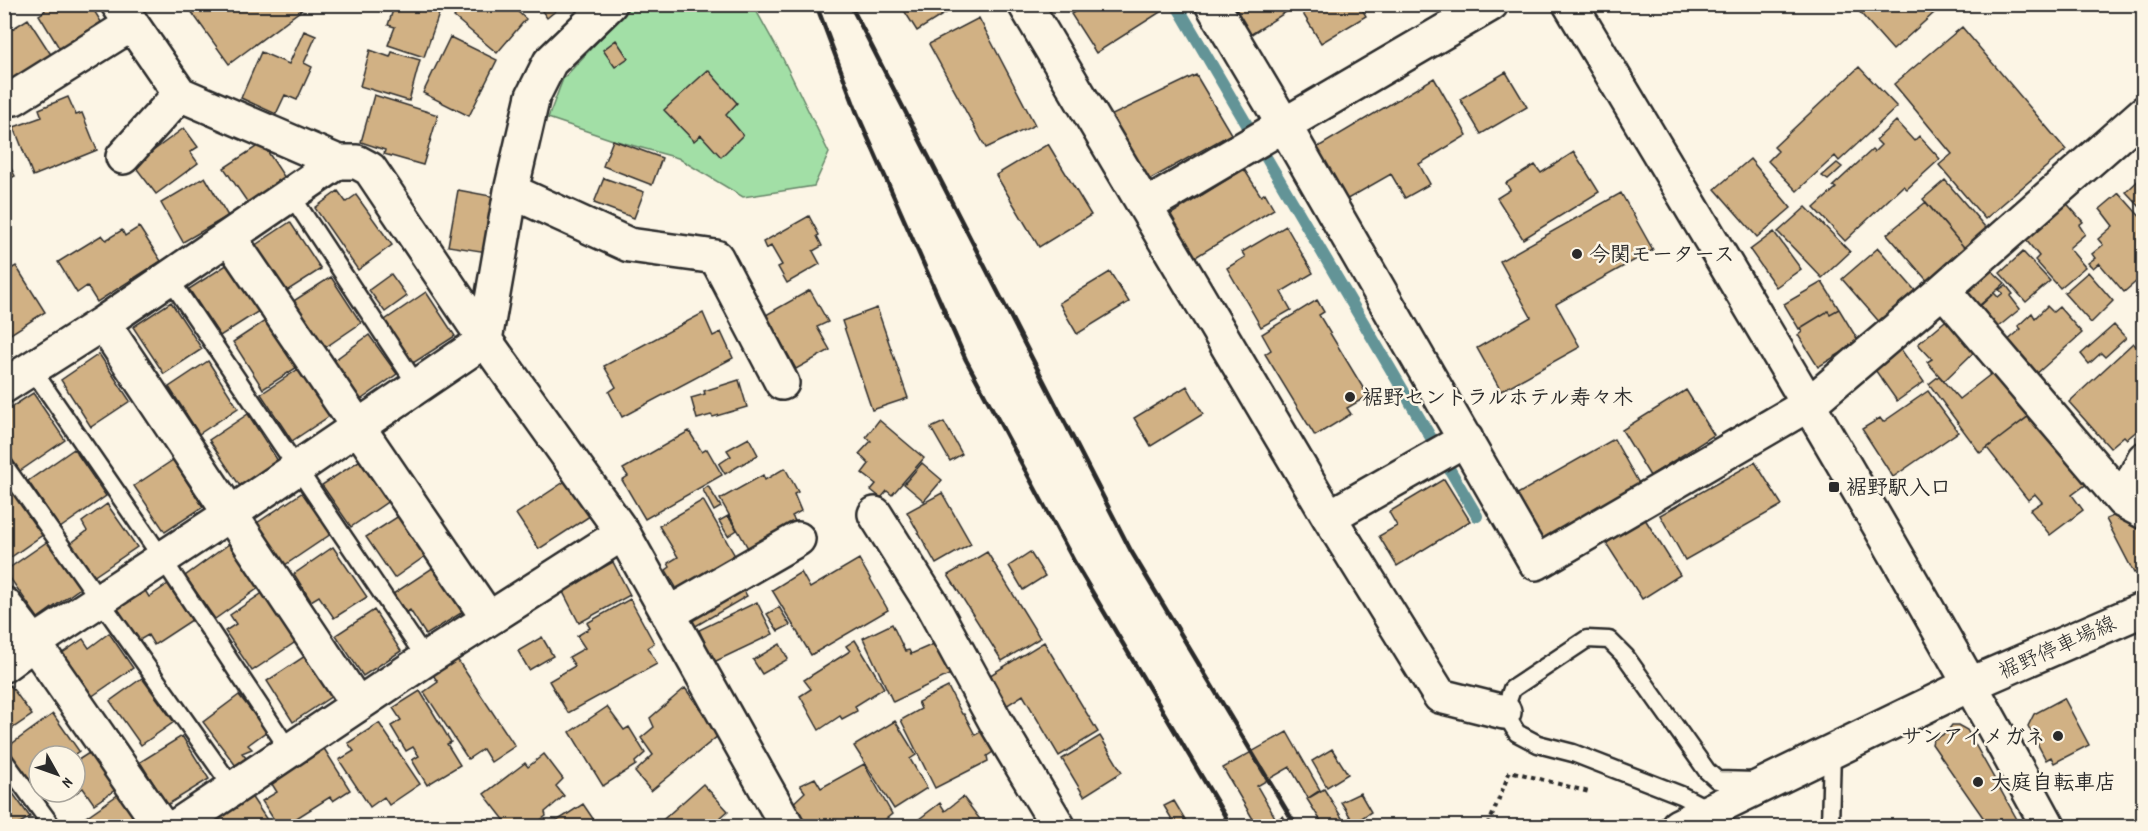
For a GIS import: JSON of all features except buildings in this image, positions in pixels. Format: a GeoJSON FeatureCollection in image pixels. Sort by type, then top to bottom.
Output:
{"type":"FeatureCollection","features":[{"type":"Feature","properties":{"kind":"street"},"geometry":{"type":"LineString","coordinates":[[4,664],[230,514],[485,340],[511,191],[534,96],[550,62],[610,4]]}},
{"type":"Feature","properties":{"kind":"street"},"geometry":{"type":"LineString","coordinates":[[1025,4],[1329,517],[1440,696],[1504,712]]}},
{"type":"Feature","properties":{"kind":"street"},"geometry":{"type":"LineString","coordinates":[[1212,4],[1267,135],[1449,449],[1536,563],[1652,498],[1809,404],[2144,114]]}},
{"type":"Feature","properties":{"kind":"street"},"geometry":{"type":"LineString","coordinates":[[1146,206],[1491,4]]}},
{"type":"Feature","properties":{"kind":"street"},"geometry":{"type":"LineString","coordinates":[[1570,4],[1809,404],[1971,684],[2048,826]]}},
{"type":"Feature","properties":{"kind":"street"},"geometry":{"type":"LineString","coordinates":[[14,98],[125,14],[180,94],[338,162],[357,162],[370,169],[485,340],[623,533],[787,826]]}},
{"type":"Feature","properties":{"kind":"street"},"geometry":{"type":"LineString","coordinates":[[123,157],[180,94]]}},
{"type":"Feature","properties":{"kind":"street"},"geometry":{"type":"LineString","coordinates":[[4,386],[103,323],[338,162]]}},
{"type":"Feature","properties":{"kind":"street"},"geometry":{"type":"LineString","coordinates":[[511,191],[629,245],[716,256],[782,383]]}},
{"type":"Feature","properties":{"kind":"street"},"geometry":{"type":"LineString","coordinates":[[229,237],[488,618]]}},
{"type":"Feature","properties":{"kind":"street"},"geometry":{"type":"LineString","coordinates":[[1943,290],[2133,506]]}},
{"type":"Feature","properties":{"kind":"street"},"geometry":{"type":"LineString","coordinates":[[103,323],[357,704]]}},
{"type":"Feature","properties":{"kind":"street"},"geometry":{"type":"LineString","coordinates":[[1329,517],[1449,449]]}},
{"type":"Feature","properties":{"kind":"street"},"geometry":{"type":"LineString","coordinates":[[2133,506],[2144,459]]}},
{"type":"Feature","properties":{"kind":"street"},"geometry":{"type":"LineString","coordinates":[[875,514],[931,603],[997,724],[1058,826]]}},
{"type":"Feature","properties":{"kind":"street"},"geometry":{"type":"LineString","coordinates":[[177,826],[357,704],[623,533]]}},
{"type":"Feature","properties":{"kind":"street"},"geometry":{"type":"LineString","coordinates":[[668,614],[798,539]]}},
{"type":"Feature","properties":{"kind":"street"},"geometry":{"type":"LineString","coordinates":[[4,604],[34,643],[161,826]]}},
{"type":"Feature","properties":{"kind":"street","name":"裾野停車場線"},"geometry":{"type":"LineString","coordinates":[[1678,826],[1971,684],[2144,609]]}},
{"type":"Feature","properties":{"kind":"lane"},"geometry":{"type":"LineString","coordinates":[[291,195],[417,387]]}},
{"type":"Feature","properties":{"kind":"lane"},"geometry":{"type":"LineString","coordinates":[[169,278],[426,659]]}},
{"type":"Feature","properties":{"kind":"lane"},"geometry":{"type":"LineString","coordinates":[[32,369],[162,558],[289,750]]}},
{"type":"Feature","properties":{"kind":"lane"},"geometry":{"type":"LineString","coordinates":[[4,465],[233,788]]}},
{"type":"Feature","properties":{"kind":"lane"},"geometry":{"type":"LineString","coordinates":[[1710,810],[1681,795],[1573,753],[1538,744],[1516,733],[1504,712],[1512,688],[1587,639],[1609,640],[1626,657],[1707,771],[1717,780],[1768,781]]}},
{"type":"Feature","properties":{"kind":"lane"},"geometry":{"type":"LineString","coordinates":[[1830,826],[1832,751]]}},
{"type":"Feature","properties":{"kind":"lane"},"geometry":{"type":"LineString","coordinates":[[4,760],[52,826]]}},
{"type":"Feature","properties":{"kind":"path"},"geometry":{"type":"LineString","coordinates":[[1488,826],[1510,771],[1598,795]]}},
{"type":"Feature","properties":{"kind":"green space"},"geometry":{"type":"Polygon","coordinates":[[[631,5],[753,5],[783,59],[829,153],[814,186],[743,197],[678,158],[613,140],[548,118],[563,79],[631,5]]]}},
{"type":"Feature","properties":{"kind":"waterway"},"geometry":{"type":"LineString","coordinates":[[1176,4],[1477,516]]}},
{"type":"Feature","properties":{"kind":"railway"},"geometry":{"type":"LineString","coordinates":[[816,4],[857,113],[966,360],[1075,563],[1231,826]]}},
{"type":"Feature","properties":{"kind":"railway"},"geometry":{"type":"LineString","coordinates":[[850,4],[1131,551],[1296,826]]}},
{"type":"Feature","properties":{"kind":"place","name":"今関モータース"},"geometry":{"type":"Point","coordinates":[1577,254]}},
{"type":"Feature","properties":{"kind":"place","name":"裾野セントラルホテル寿々木"},"geometry":{"type":"Point","coordinates":[1350,397]}},
{"type":"Feature","properties":{"kind":"place","name":"裾野駅入口"},"geometry":{"type":"Point","coordinates":[1834,487]}},
{"type":"Feature","properties":{"kind":"place","name":"サンアイメガネ"},"geometry":{"type":"Point","coordinates":[2058,736]}},
{"type":"Feature","properties":{"kind":"place","name":"大庭自転車店"},"geometry":{"type":"Point","coordinates":[1978,782]}}]}
